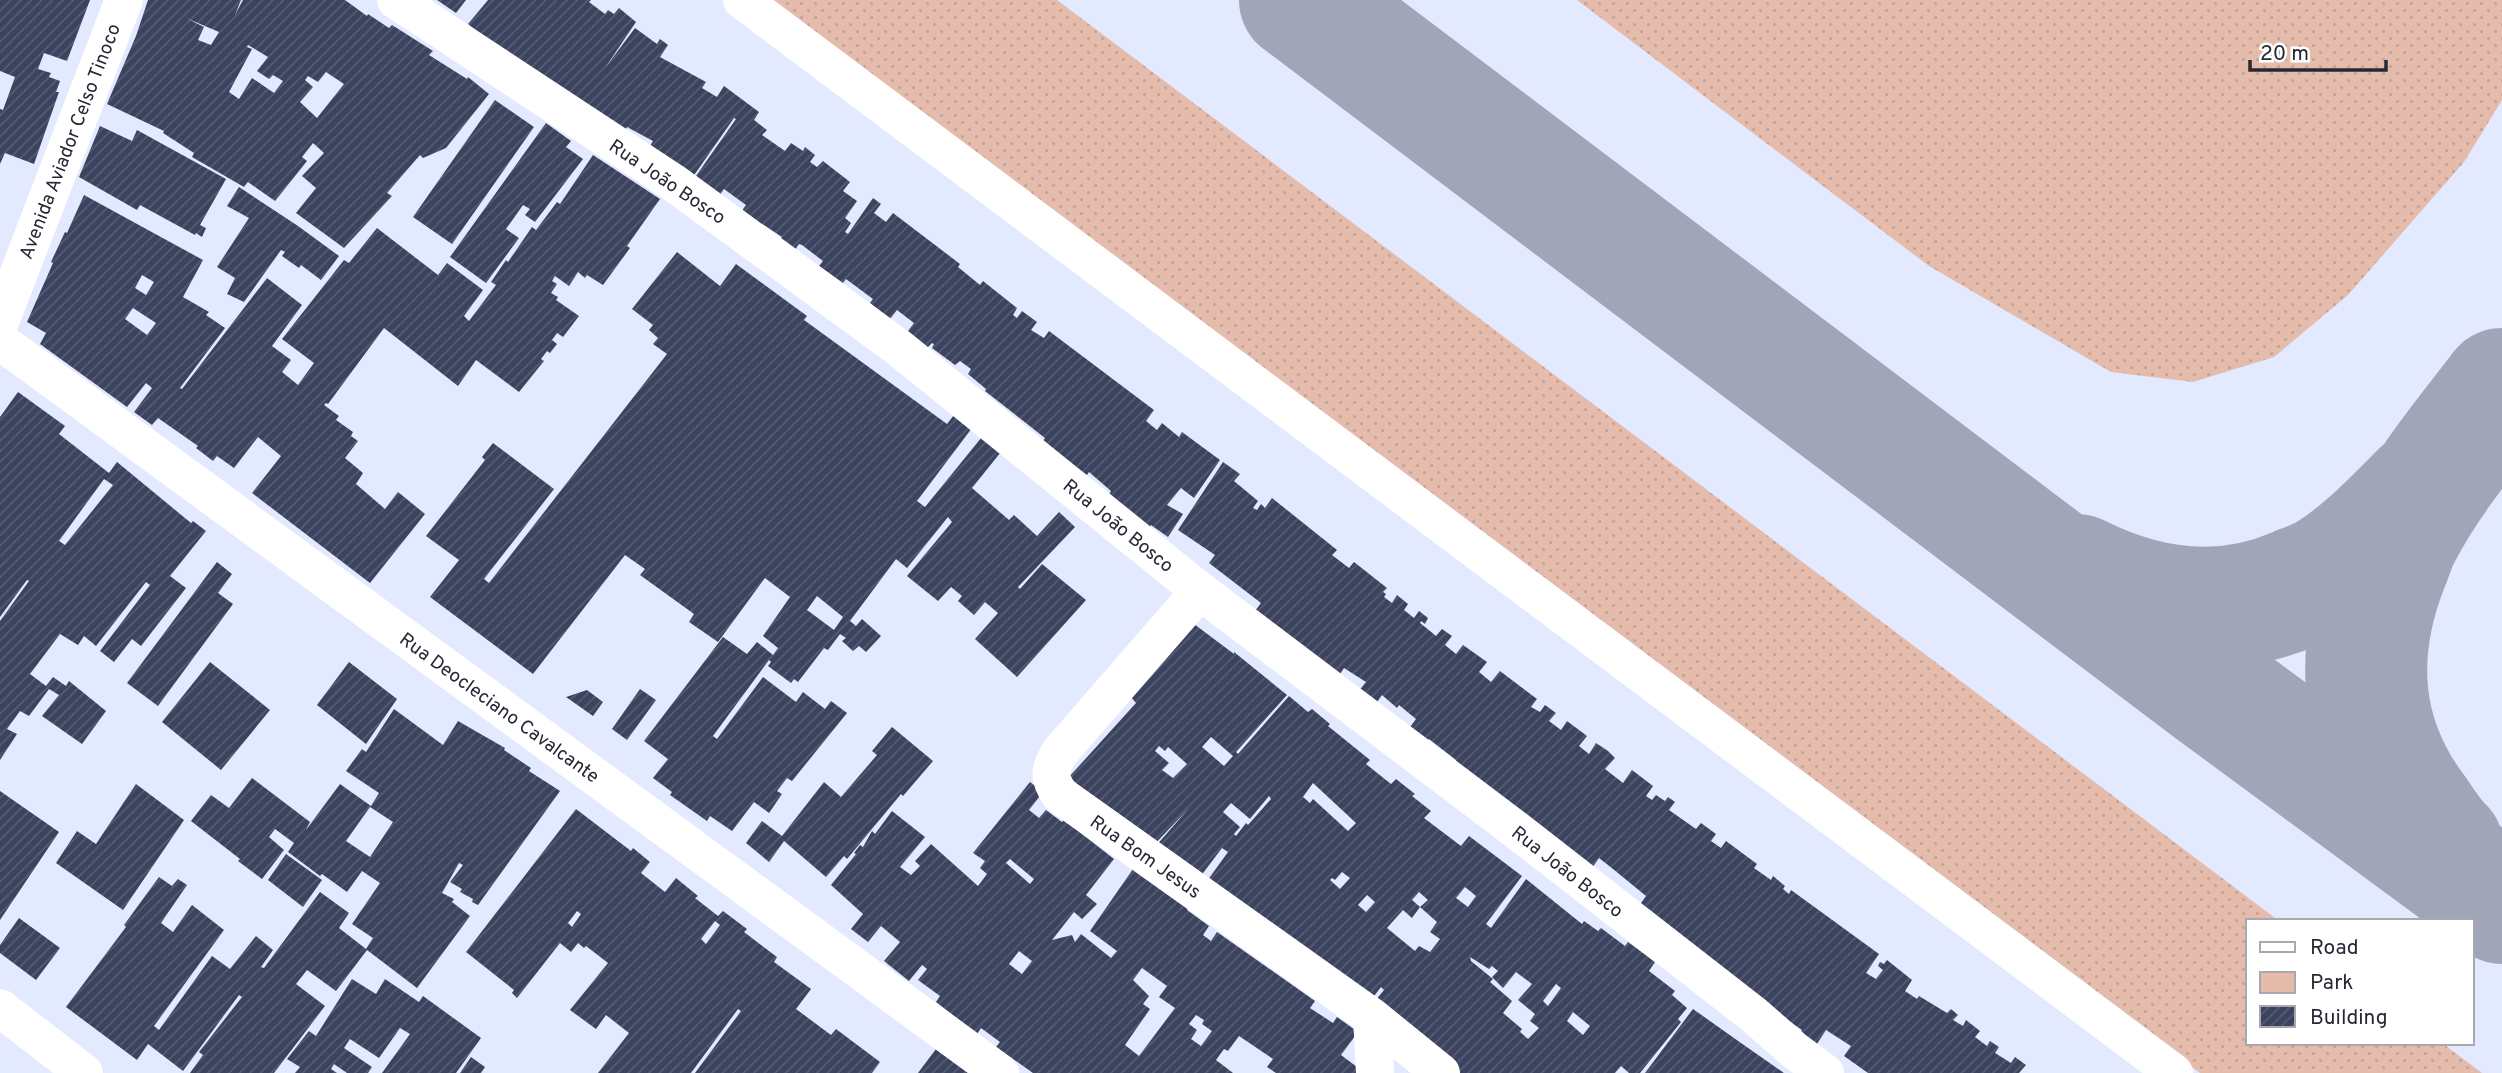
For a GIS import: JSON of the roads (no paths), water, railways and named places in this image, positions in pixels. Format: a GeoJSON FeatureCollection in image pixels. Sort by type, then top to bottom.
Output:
{"type":"FeatureCollection","features":[{"type":"Feature","properties":{"kind":"street","name":"Avenida Aviador Celso Tinoco"},"geometry":{"type":"LineString","coordinates":[[0,322],[124,0]]}},
{"type":"Feature","properties":{"kind":"street","name":"Rua João Bosco"},"geometry":{"type":"LineString","coordinates":[[396,0],[674,183],[899,348],[1200,591],[1516,829],[1825,1073]]}},
{"type":"Feature","properties":{"kind":"street"},"geometry":{"type":"LineString","coordinates":[[742,0],[2174,1073]]}},
{"type":"Feature","properties":{"kind":"street","name":"Rua Deocleciano Cavalcante"},"geometry":{"type":"LineString","coordinates":[[0,341],[1000,1073]]}},
{"type":"Feature","properties":{"kind":"street","name":"Rua Bom Jesus"},"geometry":{"type":"LineString","coordinates":[[1200,591],[1060,752],[1052,765],[1051,781],[1060,795],[1371,1017],[1441,1073]]}},
{"type":"Feature","properties":{"kind":"street"},"geometry":{"type":"LineString","coordinates":[[0,1008],[84,1073]]}},
{"type":"Feature","properties":{"kind":"street"},"geometry":{"type":"LineString","coordinates":[[1371,1017],[1374,1073]]}}]}
